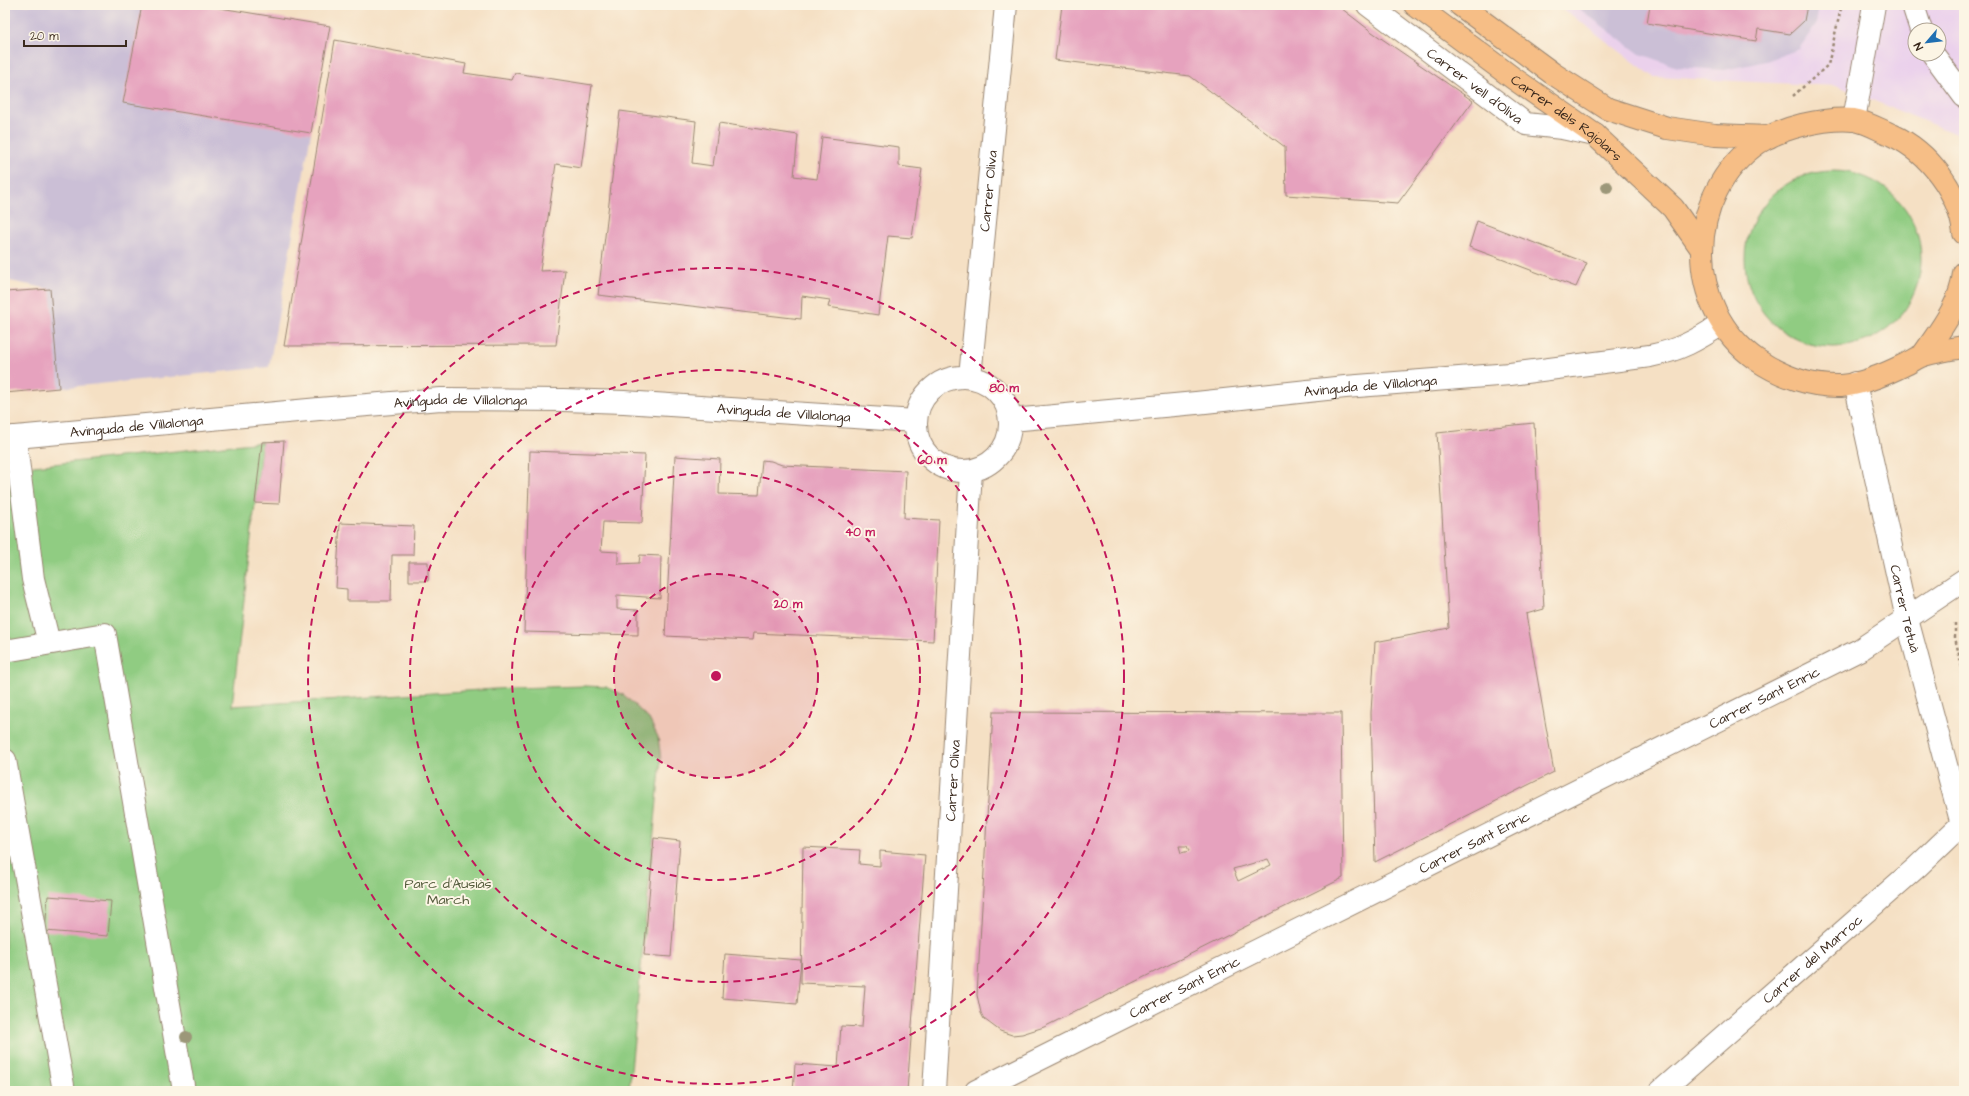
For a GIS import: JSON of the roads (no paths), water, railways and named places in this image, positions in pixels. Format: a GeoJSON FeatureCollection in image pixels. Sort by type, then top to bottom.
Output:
{"type":"FeatureCollection","features":[{"type":"Feature","properties":{"kind":"main road","name":"Carrer dels Rajolars"},"geometry":{"type":"LineString","coordinates":[[1416,5],[1513,78],[1595,134],[1673,208],[1701,248]]}},
{"type":"Feature","properties":{"kind":"main road","name":"Carrer dels Rajolars"},"geometry":{"type":"LineString","coordinates":[[1460,5],[1552,73],[1608,109],[1667,128],[1714,135],[1769,137]]}},
{"type":"Feature","properties":{"kind":"main road"},"geometry":{"type":"LineString","coordinates":[[1964,229],[1956,203],[1936,169],[1906,142],[1870,125],[1854,120],[1822,120],[1779,131],[1758,143],[1741,158],[1720,184],[1706,217],[1701,248],[1705,285],[1722,324],[1744,350],[1774,372],[1811,383],[1841,386],[1877,378],[1923,355],[1964,347]]}},
{"type":"Feature","properties":{"kind":"main road"},"geometry":{"type":"LineString","coordinates":[[1923,355],[1950,317],[1963,281],[1964,273]]}},
{"type":"Feature","properties":{"kind":"street","name":"Carrer Oliva"},"geometry":{"type":"LineString","coordinates":[[970,377],[1006,5]]}},
{"type":"Feature","properties":{"kind":"street","name":"Carrer vell d'Oliva"},"geometry":{"type":"LineString","coordinates":[[1368,5],[1526,124],[1562,128],[1595,134]]}},
{"type":"Feature","properties":{"kind":"street"},"geometry":{"type":"LineString","coordinates":[[1854,120],[1874,5]]}},
{"type":"Feature","properties":{"kind":"street"},"geometry":{"type":"LineString","coordinates":[[1913,5],[1918,22]]}},
{"type":"Feature","properties":{"kind":"street"},"geometry":{"type":"LineString","coordinates":[[1939,62],[1964,96]]}},
{"type":"Feature","properties":{"kind":"street","name":"Avinguda de Villalonga"},"geometry":{"type":"LineString","coordinates":[[1011,420],[1196,403],[1345,387],[1510,374],[1650,356],[1673,351],[1693,342],[1722,324]]}},
{"type":"Feature","properties":{"kind":"street"},"geometry":{"type":"LineString","coordinates":[[970,377],[989,384],[1000,394],[1007,406],[1011,420],[1010,435],[1004,449],[995,460],[982,468],[971,471],[951,471],[936,464],[924,452],[917,437],[916,421],[919,407],[926,395],[936,385],[948,379],[970,377]]}},
{"type":"Feature","properties":{"kind":"street","name":"Carrer Tetuà"},"geometry":{"type":"LineString","coordinates":[[1855,383],[1907,619],[1963,828]]}},
{"type":"Feature","properties":{"kind":"street","name":"Avinguda de Villalonga"},"geometry":{"type":"LineString","coordinates":[[10,438],[440,399],[624,402],[916,421]]}},
{"type":"Feature","properties":{"kind":"street"},"geometry":{"type":"LineString","coordinates":[[10,438],[33,579],[49,643]]}},
{"type":"Feature","properties":{"kind":"street","name":"Carrer Oliva"},"geometry":{"type":"LineString","coordinates":[[934,1091],[971,471]]}},
{"type":"Feature","properties":{"kind":"street","name":"Carrer Sant Enric"},"geometry":{"type":"LineString","coordinates":[[976,1091],[1861,648],[1964,580]]}},
{"type":"Feature","properties":{"kind":"street"},"geometry":{"type":"LineString","coordinates":[[5,651],[105,634],[184,1091]]}},
{"type":"Feature","properties":{"kind":"street"},"geometry":{"type":"LineString","coordinates":[[5,760],[64,1091]]}},
{"type":"Feature","properties":{"kind":"street","name":"Carrer del Marroc"},"geometry":{"type":"LineString","coordinates":[[1661,1091],[1963,828]]}},
{"type":"Feature","properties":{"kind":"park label","name":"Parc d'Ausiàs March"},"geometry":{"type":"Point","coordinates":[448,892]}}]}
